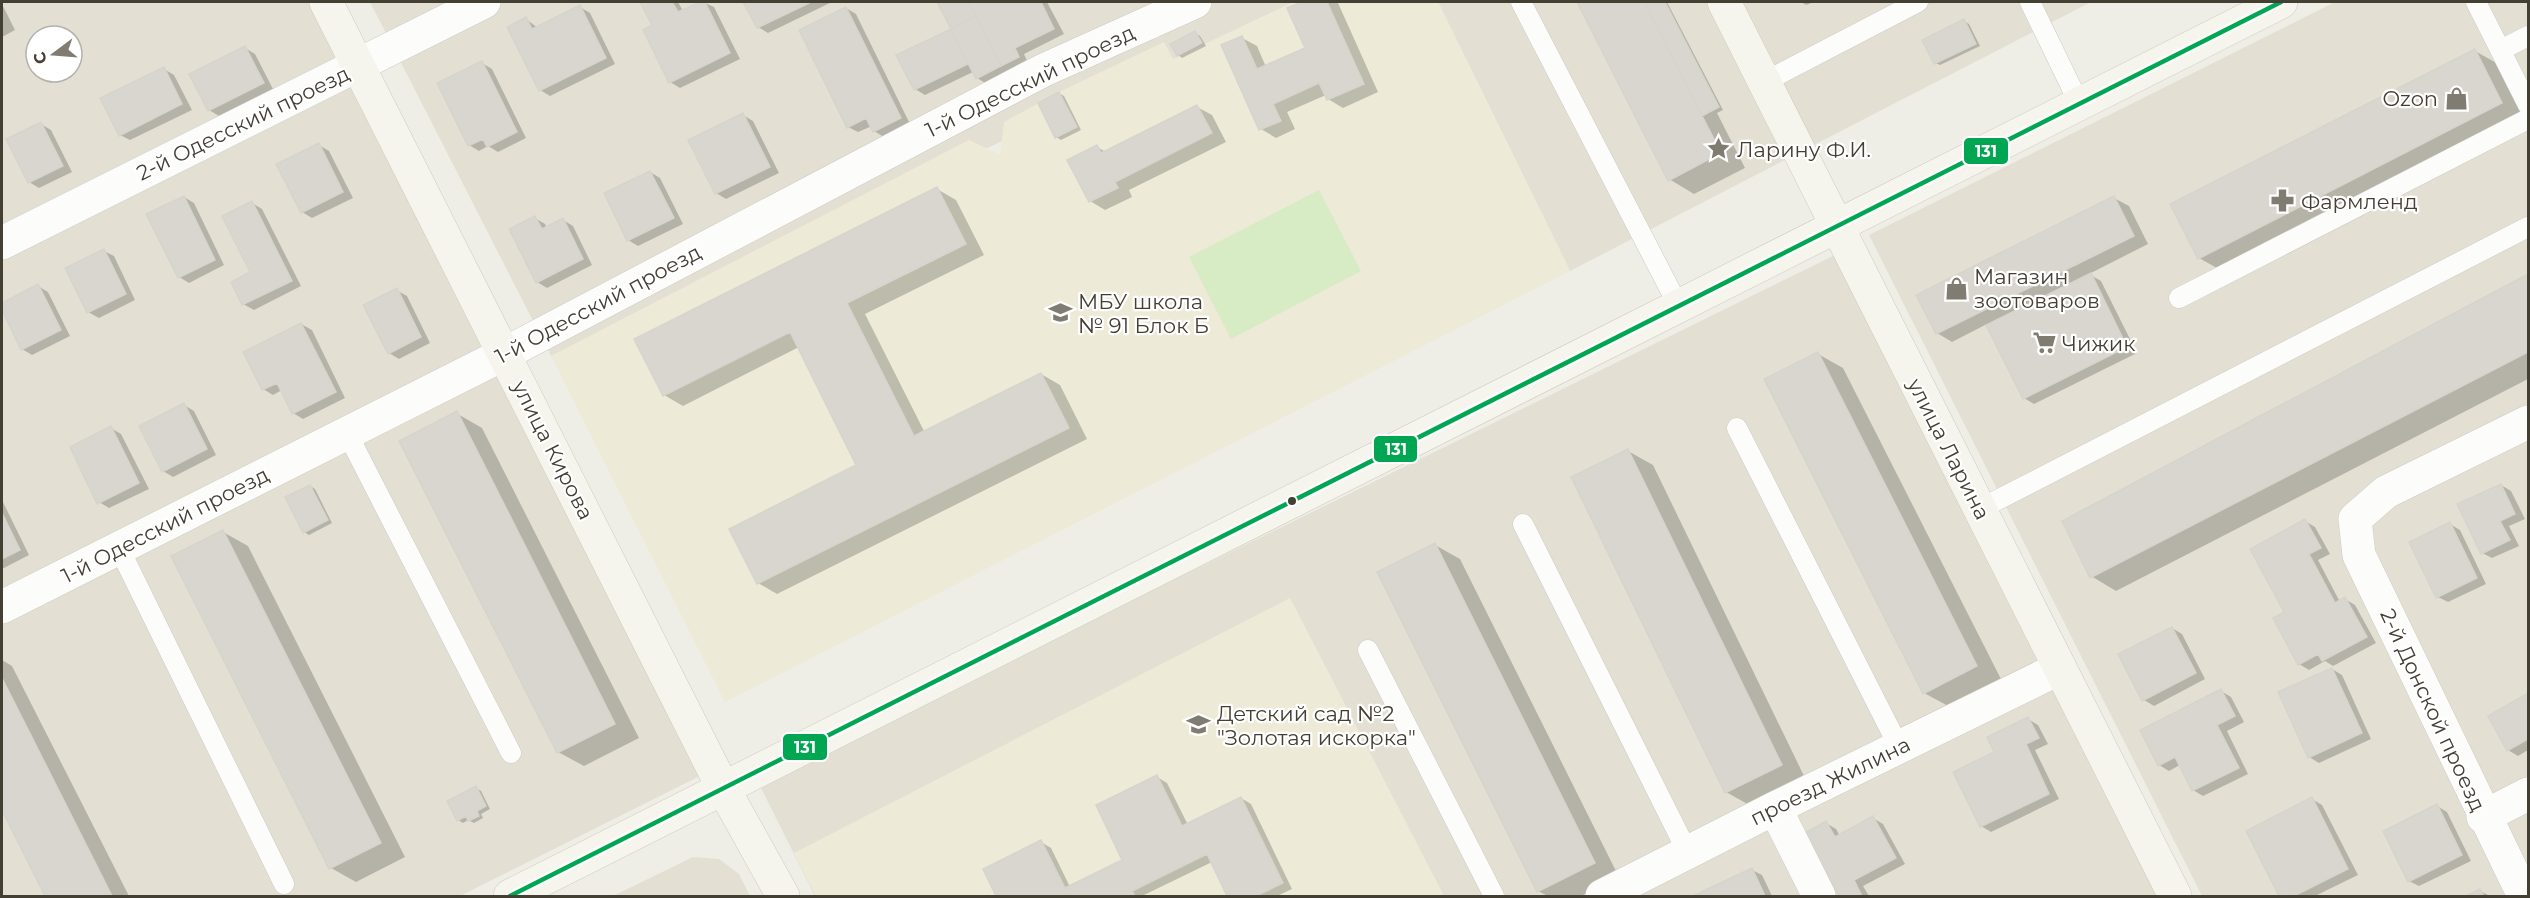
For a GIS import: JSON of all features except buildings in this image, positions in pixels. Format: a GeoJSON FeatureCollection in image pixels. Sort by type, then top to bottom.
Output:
{"type":"FeatureCollection","features":[{"type":"Feature","properties":{"kind":"street","name":"улица Кирова"},"geometry":{"type":"LineString","coordinates":[[326,2],[723,788],[783,897]]}},
{"type":"Feature","properties":{"kind":"street","name":"2-й Одесский проезд"},"geometry":{"type":"LineString","coordinates":[[2,243],[484,2]]}},
{"type":"Feature","properties":{"kind":"street","name":"1-й Одесский проезд"},"geometry":{"type":"LineString","coordinates":[[2,608],[504,354],[1044,70],[1195,2]]}},
{"type":"Feature","properties":{"kind":"street","name":"улица Ларина"},"geometry":{"type":"LineString","coordinates":[[1724,2],[2175,897]]}},
{"type":"Feature","properties":{"kind":"street"},"geometry":{"type":"LineString","coordinates":[[510,897],[1678,304],[2281,2]]}},
{"type":"Feature","properties":{"kind":"street","name":"2-й Донской проезд"},"geometry":{"type":"LineString","coordinates":[[2524,897],[2359,555],[2355,519],[2386,492],[2529,422]]}},
{"type":"Feature","properties":{"kind":"street","name":"проезд Жилина"},"geometry":{"type":"LineString","coordinates":[[1602,897],[1775,808],[2060,668]]}},
{"type":"Feature","properties":{"kind":"street"},"geometry":{"type":"LineString","coordinates":[[2484,817],[2529,794]]}},
{"type":"Feature","properties":{"kind":"street"},"geometry":{"type":"LineString","coordinates":[[1775,808],[1820,897]]}},
{"type":"Feature","properties":{"kind":"lane"},"geometry":{"type":"LineString","coordinates":[[1521,2],[1678,304]]}},
{"type":"Feature","properties":{"kind":"lane"},"geometry":{"type":"LineString","coordinates":[[1764,82],[1918,2]]}},
{"type":"Feature","properties":{"kind":"lane"},"geometry":{"type":"LineString","coordinates":[[2030,2],[2079,103]]}},
{"type":"Feature","properties":{"kind":"lane"},"geometry":{"type":"LineString","coordinates":[[2476,2],[2529,105]]}},
{"type":"Feature","properties":{"kind":"lane"},"geometry":{"type":"LineString","coordinates":[[2501,50],[2529,36]]}},
{"type":"Feature","properties":{"kind":"lane"},"geometry":{"type":"LineString","coordinates":[[2179,298],[2529,119]]}},
{"type":"Feature","properties":{"kind":"lane"},"geometry":{"type":"LineString","coordinates":[[1980,509],[2529,227]]}},
{"type":"Feature","properties":{"kind":"lane"},"geometry":{"type":"LineString","coordinates":[[1737,428],[1899,747]]}},
{"type":"Feature","properties":{"kind":"lane"},"geometry":{"type":"LineString","coordinates":[[347,433],[510,753]]}},
{"type":"Feature","properties":{"kind":"lane"},"geometry":{"type":"LineString","coordinates":[[1523,524],[1688,853]]}},
{"type":"Feature","properties":{"kind":"lane"},"geometry":{"type":"LineString","coordinates":[[119,548],[284,884]]}},
{"type":"Feature","properties":{"kind":"lane"},"geometry":{"type":"LineString","coordinates":[[1368,650],[1494,897]]}},
{"type":"Feature","properties":{"kind":"shaded area"},"geometry":{"type":"Polygon","coordinates":[[[2,2],[327,2],[716,768],[460,896],[2,896],[2,2]]]}},
{"type":"Feature","properties":{"kind":"shaded area"},"geometry":{"type":"Polygon","coordinates":[[[370,2],[1294,2],[551,356],[370,2]]]}},
{"type":"Feature","properties":{"kind":"shaded area","name":"МБУ школа № 91 Блок Б"},"geometry":{"type":"Polygon","coordinates":[[[1294,2],[1438,2],[1570,271],[725,702],[551,356],[969,140],[1000,155],[1004,122],[1059,92],[1164,42],[1173,59],[1294,2]]]}},
{"type":"Feature","properties":{"kind":"shaded area"},"geometry":{"type":"Polygon","coordinates":[[[1438,2],[2091,2],[1570,271],[1438,2]]]}},
{"type":"Feature","properties":{"kind":"shaded area"},"geometry":{"type":"Polygon","coordinates":[[[2335,2],[2528,2],[2528,896],[2202,896],[1869,235],[2335,2]]]}},
{"type":"Feature","properties":{"kind":"shaded area"},"geometry":{"type":"Polygon","coordinates":[[[1835,255],[2161,896],[815,896],[759,784],[1835,255]]]}},
{"type":"Feature","properties":{"kind":"shaded area","name":"Детский сад №2 \"Золотая искорка\""},"geometry":{"type":"Polygon","coordinates":[[[1290,598],[1444,896],[816,896],[794,853],[1290,598]]]}},
{"type":"Feature","properties":{"kind":"shaded area"},"geometry":{"type":"Polygon","coordinates":[[[693,857],[719,859],[739,874],[750,896],[613,896],[693,857]]]}},
{"type":"Feature","properties":{"kind":"green space"},"geometry":{"type":"Polygon","coordinates":[[[1319,190],[1361,271],[1231,339],[1189,257],[1319,190]]]}},
{"type":"Feature","properties":{"kind":"transit line","name":"131"},"geometry":{"type":"LineString","coordinates":[[510,896],[2281,2]]}},
{"type":"Feature","properties":{"kind":"place","name":"Ozon"},"geometry":{"type":"Point","coordinates":[2456,98]}},
{"type":"Feature","properties":{"kind":"place","name":"Ларину Ф.И."},"geometry":{"type":"Point","coordinates":[1719,149]}},
{"type":"Feature","properties":{"kind":"place","name":"Фармленд"},"geometry":{"type":"Point","coordinates":[2283,201]}},
{"type":"Feature","properties":{"kind":"place","name":"Магазин зоотоваров"},"geometry":{"type":"Point","coordinates":[1956,288]}},
{"type":"Feature","properties":{"kind":"place","name":"МБУ школа № 91 Блок Б"},"geometry":{"type":"Point","coordinates":[1060,313]}},
{"type":"Feature","properties":{"kind":"place","name":"Чижик"},"geometry":{"type":"Point","coordinates":[2044,343]}},
{"type":"Feature","properties":{"kind":"place","name":"Детский сад №2 \"Золотая искорка\""},"geometry":{"type":"Point","coordinates":[1199,725]}}]}
